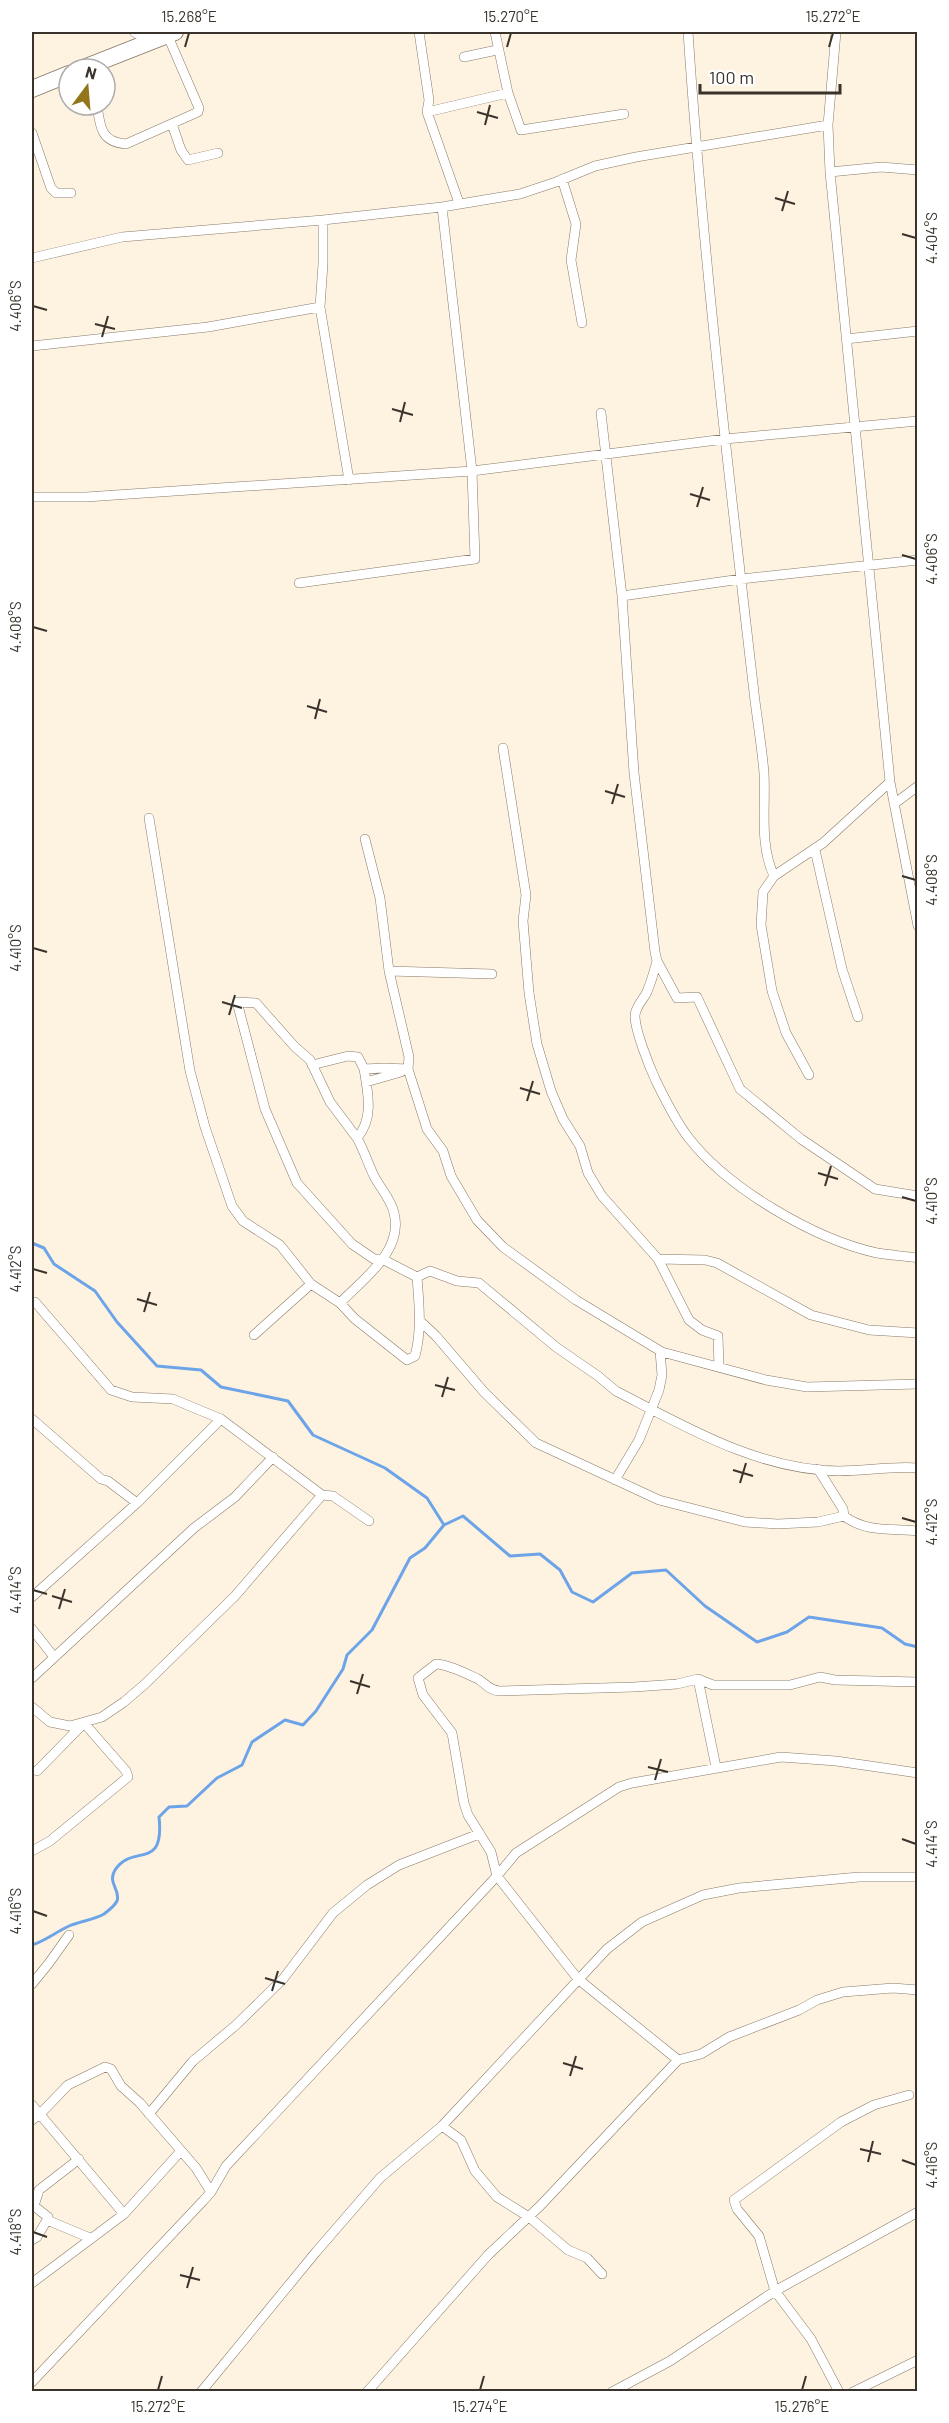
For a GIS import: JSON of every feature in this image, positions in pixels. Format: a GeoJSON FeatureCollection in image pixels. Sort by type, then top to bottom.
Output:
{"type":"FeatureCollection","features":[{"type":"Feature","properties":{"kind":"highway"},"geometry":{"type":"LineString","coordinates":[[115,57],[171,33]]}},
{"type":"Feature","properties":{"kind":"highway"},"geometry":{"type":"LineString","coordinates":[[32,89],[57,79]]}},
{"type":"Feature","properties":{"kind":"street"},"geometry":{"type":"LineString","coordinates":[[134,32],[150,41]]}},
{"type":"Feature","properties":{"kind":"street"},"geometry":{"type":"LineString","coordinates":[[419,32],[429,100],[427,112],[459,203]]}},
{"type":"Feature","properties":{"kind":"street"},"geometry":{"type":"LineString","coordinates":[[495,32],[508,93],[521,130],[624,114]]}},
{"type":"Feature","properties":{"kind":"street"},"geometry":{"type":"LineString","coordinates":[[688,32],[696,147],[725,439],[764,772],[765,838],[767,856],[774,876]]}},
{"type":"Feature","properties":{"kind":"street"},"geometry":{"type":"LineString","coordinates":[[836,32],[828,125],[830,172],[891,782],[918,926]]}},
{"type":"Feature","properties":{"kind":"street"},"geometry":{"type":"LineString","coordinates":[[100,117],[103,133],[108,140],[126,144],[198,112],[171,33]]}},
{"type":"Feature","properties":{"kind":"street"},"geometry":{"type":"LineString","coordinates":[[464,57],[497,50]]}},
{"type":"Feature","properties":{"kind":"street"},"geometry":{"type":"LineString","coordinates":[[427,112],[508,93]]}},
{"type":"Feature","properties":{"kind":"street"},"geometry":{"type":"LineString","coordinates":[[172,124],[181,150],[188,160],[218,153]]}},
{"type":"Feature","properties":{"kind":"street"},"geometry":{"type":"LineString","coordinates":[[32,258],[122,237],[322,220],[442,207],[520,194],[595,166],[828,125]]}},
{"type":"Feature","properties":{"kind":"street"},"geometry":{"type":"LineString","coordinates":[[32,134],[51,188],[56,193],[71,193]]}},
{"type":"Feature","properties":{"kind":"street"},"geometry":{"type":"LineString","coordinates":[[830,172],[881,167],[918,170]]}},
{"type":"Feature","properties":{"kind":"street"},"geometry":{"type":"LineString","coordinates":[[562,179],[576,224],[571,260],[582,323]]}},
{"type":"Feature","properties":{"kind":"street"},"geometry":{"type":"LineString","coordinates":[[299,583],[475,559],[472,471],[442,207]]}},
{"type":"Feature","properties":{"kind":"street"},"geometry":{"type":"LineString","coordinates":[[322,220],[323,264],[320,308],[349,480]]}},
{"type":"Feature","properties":{"kind":"street"},"geometry":{"type":"LineString","coordinates":[[32,346],[208,327],[320,308]]}},
{"type":"Feature","properties":{"kind":"street"},"geometry":{"type":"LineString","coordinates":[[846,339],[918,331]]}},
{"type":"Feature","properties":{"kind":"street"},"geometry":{"type":"LineString","coordinates":[[601,413],[622,596],[634,773],[657,962],[677,998],[697,997],[740,1089],[801,1140],[875,1189],[918,1196]]}},
{"type":"Feature","properties":{"kind":"street"},"geometry":{"type":"LineString","coordinates":[[32,497],[86,497],[472,471],[725,439],[918,421]]}},
{"type":"Feature","properties":{"kind":"street"},"geometry":{"type":"LineString","coordinates":[[622,596],[741,579],[918,560]]}},
{"type":"Feature","properties":{"kind":"street"},"geometry":{"type":"LineString","coordinates":[[503,748],[526,894],[524,921],[529,993],[537,1044],[551,1091],[563,1119],[580,1146],[588,1173],[594,1184],[612,1209],[658,1259],[689,1320],[702,1330],[718,1335],[720,1366]]}},
{"type":"Feature","properties":{"kind":"street"},"geometry":{"type":"LineString","coordinates":[[810,1075],[786,1033],[772,991],[764,950],[760,909],[763,892],[774,876],[815,850],[891,782]]}},
{"type":"Feature","properties":{"kind":"street"},"geometry":{"type":"LineString","coordinates":[[894,804],[918,786]]}},
{"type":"Feature","properties":{"kind":"street"},"geometry":{"type":"LineString","coordinates":[[148,818],[190,1071],[232,1206],[243,1221],[280,1245],[311,1284],[340,1303],[355,1319],[407,1360],[415,1356],[420,1321],[417,1277]]}},
{"type":"Feature","properties":{"kind":"street"},"geometry":{"type":"LineString","coordinates":[[365,839],[380,898],[389,971],[409,1057],[408,1069],[427,1129],[443,1151],[451,1176],[477,1220],[503,1247],[576,1300],[660,1351],[766,1380],[807,1387],[918,1384]]}},
{"type":"Feature","properties":{"kind":"street"},"geometry":{"type":"LineString","coordinates":[[815,850],[842,969],[858,1017]]}},
{"type":"Feature","properties":{"kind":"street"},"geometry":{"type":"LineString","coordinates":[[657,962],[635,1019],[650,1069],[672,1113],[689,1138],[710,1161],[757,1198],[795,1222],[849,1244],[877,1252],[918,1258]]}},
{"type":"Feature","properties":{"kind":"street"},"geometry":{"type":"LineString","coordinates":[[389,971],[492,974]]}},
{"type":"Feature","properties":{"kind":"street"},"geometry":{"type":"LineString","coordinates":[[340,1303],[382,1259],[390,1249],[395,1235],[394,1211],[374,1177],[357,1138],[326,1096],[312,1065],[256,1003],[237,1002],[265,1109],[297,1183],[352,1244],[374,1259],[382,1259],[417,1277]]}},
{"type":"Feature","properties":{"kind":"street"},"geometry":{"type":"LineString","coordinates":[[312,1065],[348,1056],[358,1057],[364,1069],[369,1117],[364,1130],[357,1138]]}},
{"type":"Feature","properties":{"kind":"street"},"geometry":{"type":"LineString","coordinates":[[364,1069],[408,1069]]}},
{"type":"Feature","properties":{"kind":"street"},"geometry":{"type":"LineString","coordinates":[[366,1082],[408,1069]]}},
{"type":"Feature","properties":{"kind":"street"},"geometry":{"type":"LineString","coordinates":[[658,1259],[705,1260],[717,1263],[803,1311],[827,1320],[869,1330],[918,1333]]}},
{"type":"Feature","properties":{"kind":"street"},"geometry":{"type":"LineString","coordinates":[[417,1277],[429,1271],[457,1281],[479,1283],[556,1347],[616,1391],[651,1410],[747,1454],[796,1466],[840,1471],[918,1468]]}},
{"type":"Feature","properties":{"kind":"street"},"geometry":{"type":"LineString","coordinates":[[254,1335],[311,1284]]}},
{"type":"Feature","properties":{"kind":"street"},"geometry":{"type":"LineString","coordinates":[[35,1302],[111,1390],[132,1397],[173,1399],[221,1419],[322,1495],[333,1496],[369,1521]]}},
{"type":"Feature","properties":{"kind":"street"},"geometry":{"type":"LineString","coordinates":[[420,1321],[436,1336],[484,1392],[536,1443],[615,1480],[659,1500],[745,1522],[778,1524],[818,1521],[844,1516]]}},
{"type":"Feature","properties":{"kind":"street"},"geometry":{"type":"LineString","coordinates":[[615,1480],[639,1440],[651,1410],[662,1375],[660,1351]]}},
{"type":"Feature","properties":{"kind":"street"},"geometry":{"type":"LineString","coordinates":[[32,1419],[101,1479],[108,1481],[136,1503]]}},
{"type":"Feature","properties":{"kind":"street"},"geometry":{"type":"LineString","coordinates":[[32,1597],[136,1503],[221,1419]]}},
{"type":"Feature","properties":{"kind":"street"},"geometry":{"type":"LineString","coordinates":[[32,1678],[194,1528],[235,1497],[273,1457]]}},
{"type":"Feature","properties":{"kind":"street"},"geometry":{"type":"LineString","coordinates":[[818,1469],[838,1500],[844,1516],[860,1526],[918,1531]]}},
{"type":"Feature","properties":{"kind":"street"},"geometry":{"type":"LineString","coordinates":[[32,1707],[44,1719],[56,1725],[70,1726],[102,1717],[145,1684],[235,1596],[322,1495]]}},
{"type":"Feature","properties":{"kind":"street"},"geometry":{"type":"LineString","coordinates":[[32,1629],[54,1658]]}},
{"type":"Feature","properties":{"kind":"street"},"geometry":{"type":"LineString","coordinates":[[678,2060],[578,1979],[497,1876],[491,1852],[479,1834],[464,1803],[452,1733],[423,1695],[418,1681],[423,1673],[436,1664],[456,1669],[495,1691],[634,1688],[669,1685],[698,1679],[713,1684],[735,1685],[790,1685],[819,1677],[835,1680],[918,1682]]}},
{"type":"Feature","properties":{"kind":"street"},"geometry":{"type":"LineString","coordinates":[[698,1679],[716,1767]]}},
{"type":"Feature","properties":{"kind":"street"},"geometry":{"type":"LineString","coordinates":[[37,1771],[84,1723]]}},
{"type":"Feature","properties":{"kind":"street"},"geometry":{"type":"LineString","coordinates":[[32,1851],[50,1841],[128,1777],[126,1771],[84,1723]]}},
{"type":"Feature","properties":{"kind":"street"},"geometry":{"type":"LineString","coordinates":[[32,2382],[211,2192],[226,2166],[516,1853],[620,1787],[716,1767],[781,1757],[836,1761],[918,1773]]}},
{"type":"Feature","properties":{"kind":"street"},"geometry":{"type":"LineString","coordinates":[[148,2114],[193,2061],[236,2025],[283,1979],[333,1913],[367,1885],[399,1865],[479,1834]]}},
{"type":"Feature","properties":{"kind":"street"},"geometry":{"type":"LineString","coordinates":[[201,2391],[380,2178],[442,2126],[607,1949],[642,1922],[703,1895],[739,1888],[859,1877],[918,1877]]}},
{"type":"Feature","properties":{"kind":"street"},"geometry":{"type":"LineString","coordinates":[[32,1984],[50,1964],[69,1935]]}},
{"type":"Feature","properties":{"kind":"street"},"geometry":{"type":"LineString","coordinates":[[367,2391],[488,2255],[529,2217],[678,2060],[701,2054],[729,2037],[799,2010],[817,2000],[843,1992],[893,1988],[918,1990]]}},
{"type":"Feature","properties":{"kind":"street"},"geometry":{"type":"LineString","coordinates":[[36,2117],[68,2085],[105,2067],[111,2069],[121,2086],[140,2103],[196,2168],[211,2192]]}},
{"type":"Feature","properties":{"kind":"street"},"geometry":{"type":"LineString","coordinates":[[839,2391],[810,2339],[775,2291],[759,2236],[737,2209],[734,2200],[841,2122],[874,2105],[909,2095]]}},
{"type":"Feature","properties":{"kind":"street"},"geometry":{"type":"LineString","coordinates":[[32,2105],[36,2117],[79,2159],[124,2214]]}},
{"type":"Feature","properties":{"kind":"street"},"geometry":{"type":"LineString","coordinates":[[442,2126],[461,2140],[483,2182],[497,2197],[529,2217],[568,2250],[587,2258],[602,2274]]}},
{"type":"Feature","properties":{"kind":"street"},"geometry":{"type":"LineString","coordinates":[[32,2283],[124,2214],[180,2152]]}},
{"type":"Feature","properties":{"kind":"street"},"geometry":{"type":"LineString","coordinates":[[32,2240],[37,2238],[48,2217],[34,2206],[35,2190],[79,2159]]}},
{"type":"Feature","properties":{"kind":"street"},"geometry":{"type":"LineString","coordinates":[[612,2391],[670,2361],[775,2291],[918,2211]]}},
{"type":"Feature","properties":{"kind":"street"},"geometry":{"type":"LineString","coordinates":[[47,2220],[90,2238]]}},
{"type":"Feature","properties":{"kind":"street"},"geometry":{"type":"LineString","coordinates":[[853,2391],[918,2360]]}},
{"type":"Feature","properties":{"kind":"waterway"},"geometry":{"type":"LineString","coordinates":[[32,1243],[44,1248],[54,1264],[95,1291],[117,1322],[157,1366],[201,1370],[221,1387],[288,1401],[313,1435],[385,1468],[427,1498],[444,1525],[463,1516],[510,1556],[540,1554],[560,1570],[572,1592],[593,1602],[632,1573],[666,1570],[705,1606],[757,1642],[787,1632],[809,1617],[882,1628],[905,1644],[918,1647]]}},
{"type":"Feature","properties":{"kind":"waterway"},"geometry":{"type":"LineString","coordinates":[[32,1945],[69,1926],[106,1913],[118,1897],[112,1879],[115,1870],[122,1862],[152,1851],[157,1845],[160,1834],[159,1817],[169,1807],[187,1806],[217,1778],[242,1765],[252,1742],[285,1720],[303,1725],[316,1711],[343,1669],[347,1655],[372,1630],[410,1558],[425,1548],[444,1525]]}}]}
